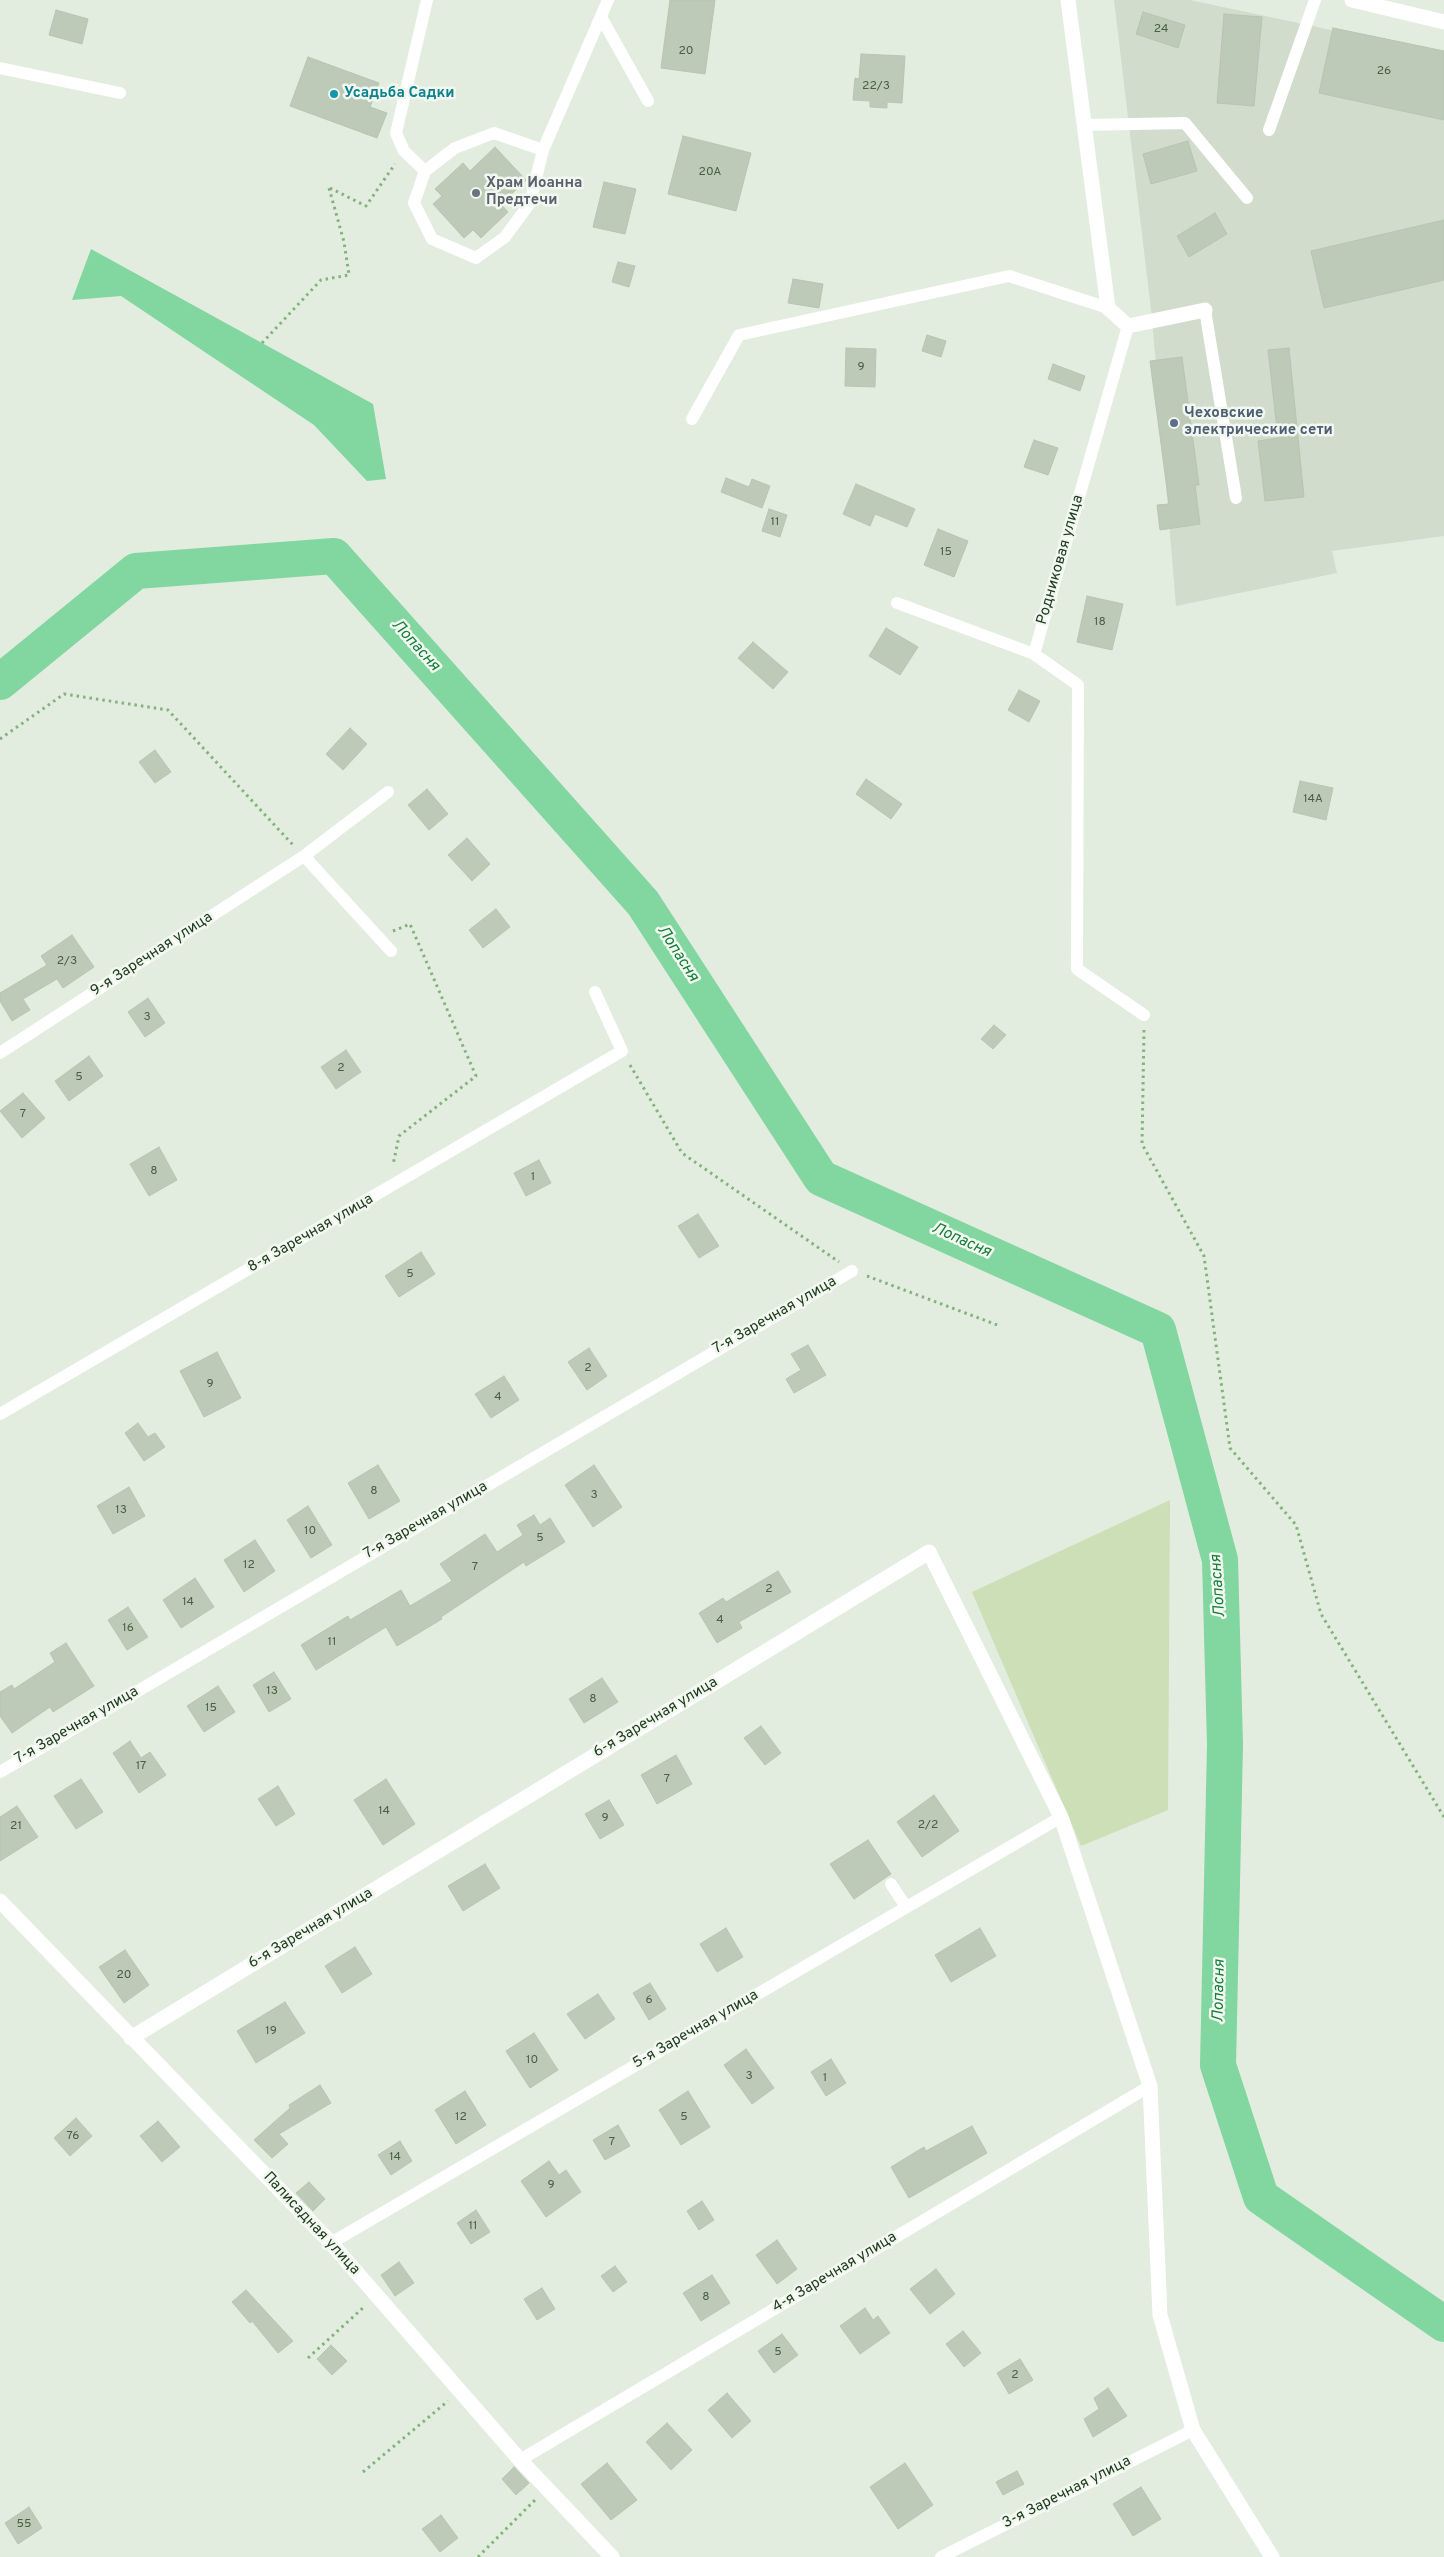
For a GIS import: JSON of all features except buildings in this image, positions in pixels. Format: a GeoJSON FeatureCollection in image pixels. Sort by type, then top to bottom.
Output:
{"type":"FeatureCollection","features":[{"type":"Feature","properties":{"kind":"street"},"geometry":{"type":"LineString","coordinates":[[1068,0],[1108,308],[1128,326],[1204,310]]}},
{"type":"Feature","properties":{"kind":"street"},"geometry":{"type":"LineString","coordinates":[[1352,0],[1444,22]]}},
{"type":"Feature","properties":{"kind":"street","name":"6-я Заречная улица"},"geometry":{"type":"LineString","coordinates":[[131,2038],[929,1552],[1061,1817]]}},
{"type":"Feature","properties":{"kind":"street"},"geometry":{"type":"LineString","coordinates":[[1061,1817],[1150,2086],[1160,2315],[1193,2430],[1272,2557]]}},
{"type":"Feature","properties":{"kind":"street","name":"Палисадная улица"},"geometry":{"type":"LineString","coordinates":[[0,1901],[331,2243],[520,2460],[612,2557]]}},
{"type":"Feature","properties":{"kind":"lane"},"geometry":{"type":"LineString","coordinates":[[426,171],[404,151],[396,133],[427,0]]}},
{"type":"Feature","properties":{"kind":"lane"},"geometry":{"type":"LineString","coordinates":[[543,150],[494,132],[455,148],[426,171],[414,202],[432,240],[476,258],[505,238],[530,203],[543,150],[608,0]]}},
{"type":"Feature","properties":{"kind":"lane"},"geometry":{"type":"LineString","coordinates":[[1269,130],[1315,0]]}},
{"type":"Feature","properties":{"kind":"lane"},"geometry":{"type":"LineString","coordinates":[[601,17],[648,101]]}},
{"type":"Feature","properties":{"kind":"lane"},"geometry":{"type":"LineString","coordinates":[[0,68],[120,93]]}},
{"type":"Feature","properties":{"kind":"lane"},"geometry":{"type":"LineString","coordinates":[[1084,125],[1185,124],[1247,198]]}},
{"type":"Feature","properties":{"kind":"lane"},"geometry":{"type":"LineString","coordinates":[[692,419],[739,335],[1009,276],[1108,308]]}},
{"type":"Feature","properties":{"kind":"lane"},"geometry":{"type":"LineString","coordinates":[[1204,310],[1236,498]]}},
{"type":"Feature","properties":{"kind":"lane","name":"Родниковая улица"},"geometry":{"type":"LineString","coordinates":[[1034,654],[1128,326]]}},
{"type":"Feature","properties":{"kind":"lane"},"geometry":{"type":"LineString","coordinates":[[898,603],[1034,654],[1078,685],[1076,969],[1144,1015]]}},
{"type":"Feature","properties":{"kind":"lane","name":"9-я Заречная улица"},"geometry":{"type":"LineString","coordinates":[[0,1053],[304,856],[388,792]]}},
{"type":"Feature","properties":{"kind":"lane"},"geometry":{"type":"LineString","coordinates":[[304,856],[391,951]]}},
{"type":"Feature","properties":{"kind":"lane"},"geometry":{"type":"LineString","coordinates":[[595,992],[622,1051]]}},
{"type":"Feature","properties":{"kind":"lane","name":"8-я Заречная улица"},"geometry":{"type":"LineString","coordinates":[[0,1414],[389,1189],[622,1051]]}},
{"type":"Feature","properties":{"kind":"lane","name":"7-я Заречная улица"},"geometry":{"type":"LineString","coordinates":[[0,1772],[852,1271]]}},
{"type":"Feature","properties":{"kind":"lane","name":"5-я Заречная улица"},"geometry":{"type":"LineString","coordinates":[[331,2243],[1061,1817]]}},
{"type":"Feature","properties":{"kind":"lane"},"geometry":{"type":"LineString","coordinates":[[890,1884],[906,1907]]}},
{"type":"Feature","properties":{"kind":"lane","name":"4-я Заречная улица"},"geometry":{"type":"LineString","coordinates":[[520,2460],[1150,2086]]}},
{"type":"Feature","properties":{"kind":"lane","name":"3-я Заречная улица"},"geometry":{"type":"LineString","coordinates":[[941,2557],[1193,2430]]}},
{"type":"Feature","properties":{"kind":"path"},"geometry":{"type":"LineString","coordinates":[[262,343],[321,280],[348,276],[344,242],[329,188],[366,206],[404,151]]}},
{"type":"Feature","properties":{"kind":"path"},"geometry":{"type":"LineString","coordinates":[[0,739],[64,694],[168,710],[304,856]]}},
{"type":"Feature","properties":{"kind":"path"},"geometry":{"type":"LineString","coordinates":[[379,938],[410,924],[476,1076],[399,1136],[389,1189]]}},
{"type":"Feature","properties":{"kind":"path"},"geometry":{"type":"LineString","coordinates":[[1144,1015],[1142,1144],[1204,1256],[1230,1448],[1296,1525],[1321,1614],[1444,1817]]}},
{"type":"Feature","properties":{"kind":"path"},"geometry":{"type":"LineString","coordinates":[[622,1051],[682,1153],[852,1271],[1000,1326]]}},
{"type":"Feature","properties":{"kind":"path"},"geometry":{"type":"LineString","coordinates":[[308,2358],[377,2295]]}},
{"type":"Feature","properties":{"kind":"path"},"geometry":{"type":"LineString","coordinates":[[363,2472],[460,2391]]}},
{"type":"Feature","properties":{"kind":"path"},"geometry":{"type":"LineString","coordinates":[[478,2557],[547,2488]]}},
{"type":"Feature","properties":{"kind":"shaded area"},"geometry":{"type":"Polygon","coordinates":[[[1114,0],[1190,0],[1444,54],[1444,536],[1332,551],[1337,573],[1176,606],[1152,318],[1114,0]]]}},
{"type":"Feature","properties":{"kind":"shaded area"},"geometry":{"type":"Polygon","coordinates":[[[91,249],[373,404],[386,479],[367,481],[314,425],[121,296],[72,300],[91,249]]]}},
{"type":"Feature","properties":{"kind":"shaded area"},"geometry":{"type":"Polygon","coordinates":[[[1170,1500],[1168,1810],[1081,1846],[972,1592],[1170,1500]]]}},
{"type":"Feature","properties":{"kind":"waterway","name":"Лопасня"},"geometry":{"type":"LineString","coordinates":[[0,682],[136,571],[334,556],[643,903],[821,1178],[1158,1330],[1220,1560],[1225,1745],[1218,2065],[1261,2197],[1444,2324]]}},
{"type":"Feature","properties":{"kind":"place","name":"Усадьба Садки"},"geometry":{"type":"Point","coordinates":[334,94]}},
{"type":"Feature","properties":{"kind":"place","name":"Храм Иоанна Предтечи"},"geometry":{"type":"Point","coordinates":[476,193]}},
{"type":"Feature","properties":{"kind":"place","name":"Чеховские электрические сети"},"geometry":{"type":"Point","coordinates":[1174,423]}}]}
